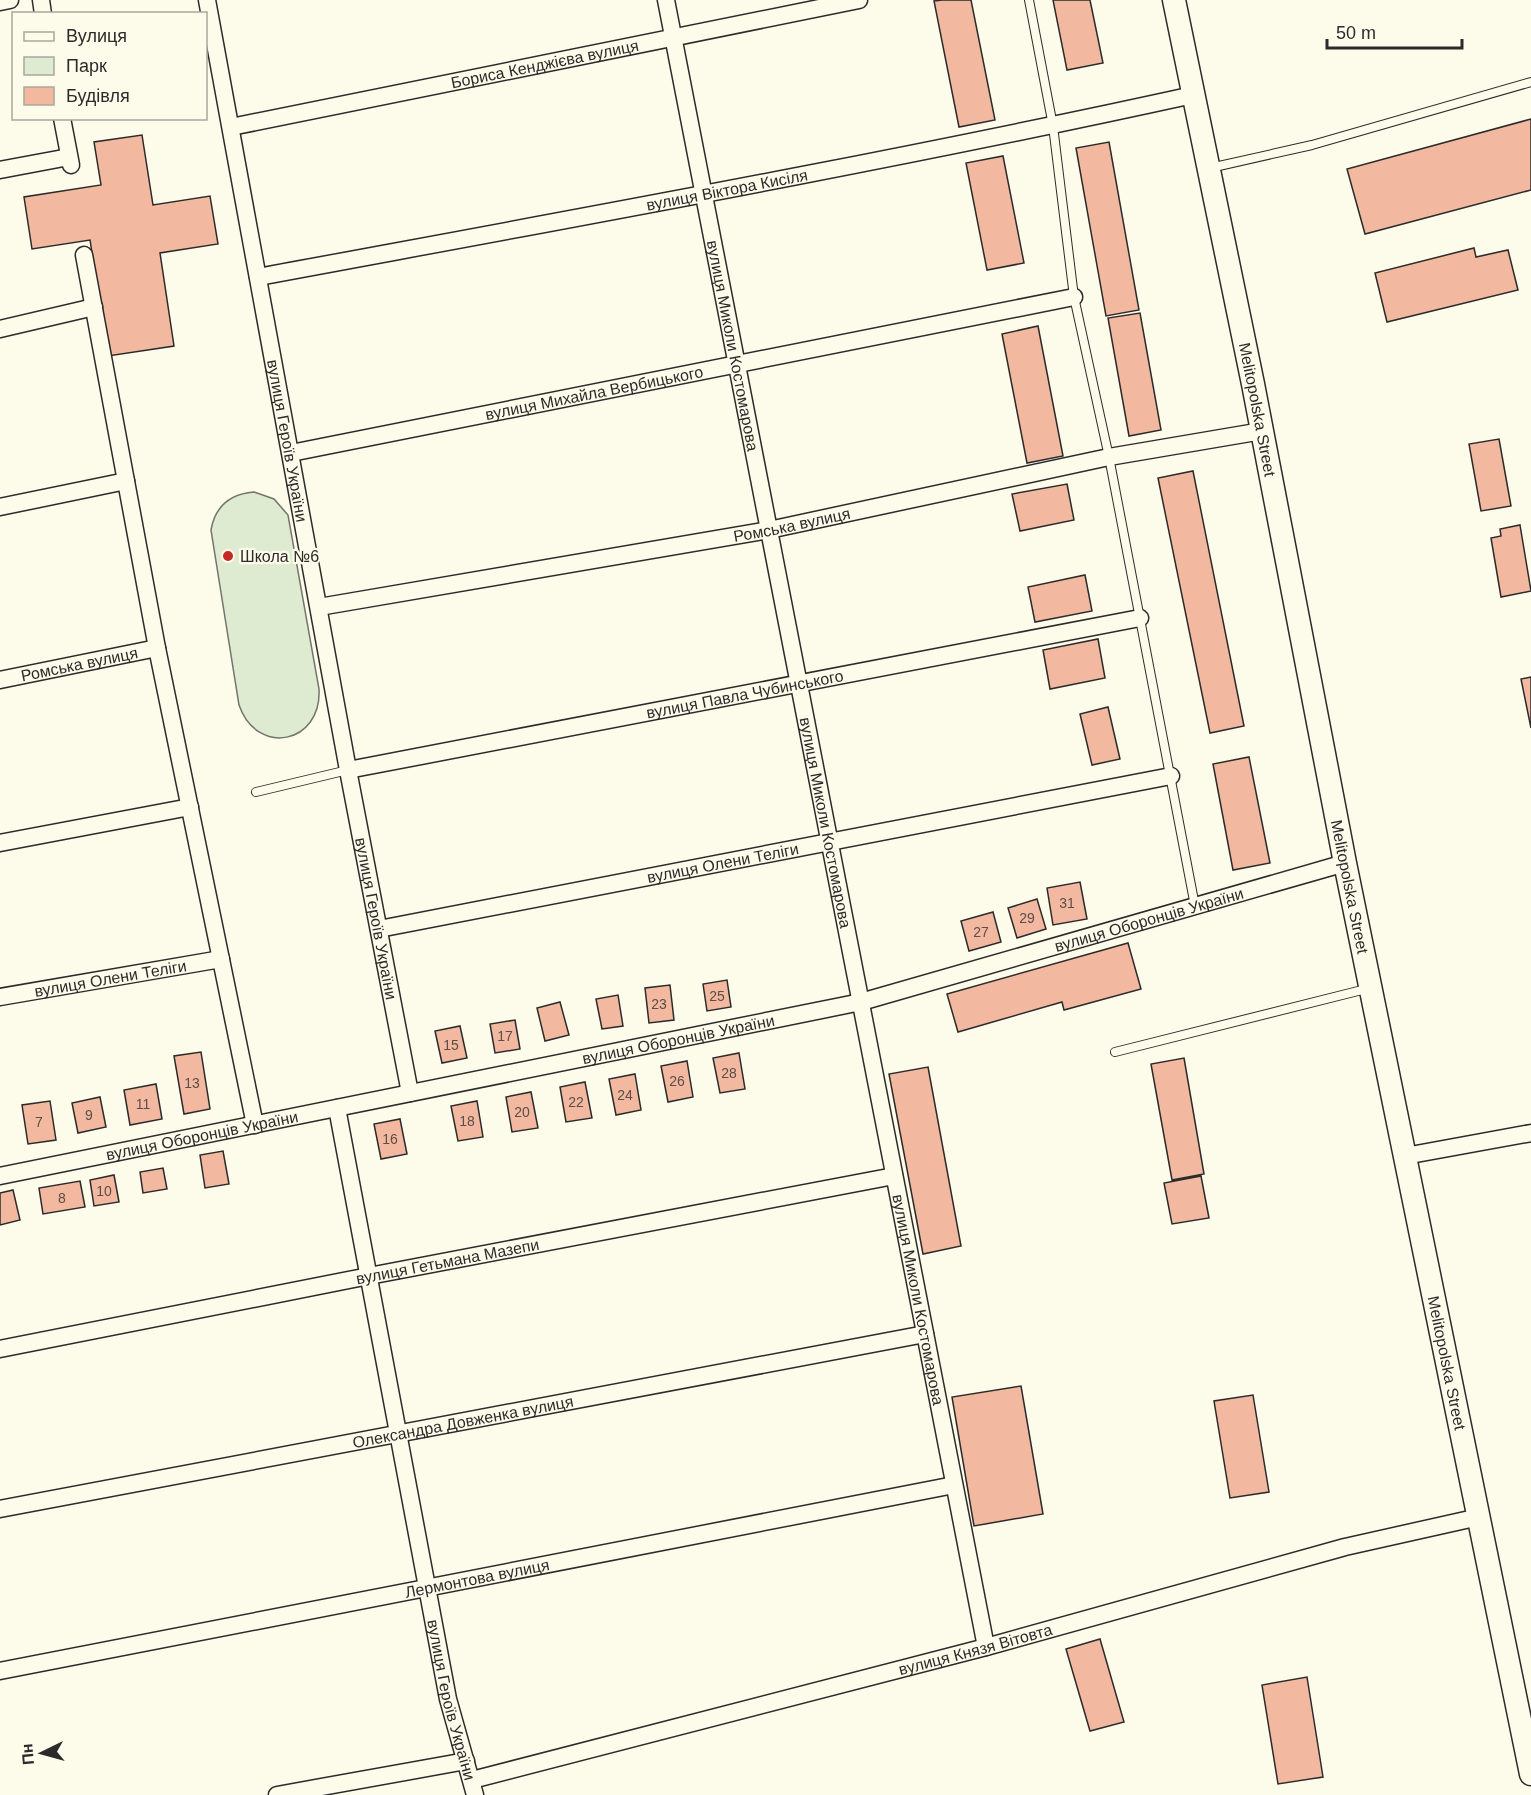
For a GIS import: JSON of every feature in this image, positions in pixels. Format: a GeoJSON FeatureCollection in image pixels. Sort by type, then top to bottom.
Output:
{"type":"FeatureCollection","features":[{"type":"Feature","properties":{"kind":"main road","name":"Melitopolska Street"},"geometry":{"type":"LineString","coordinates":[[1174,0],[1262,431],[1345,863],[1531,1774]]}},
{"type":"Feature","properties":{"kind":"street"},"geometry":{"type":"LineString","coordinates":[[0,2],[10,0]]}},
{"type":"Feature","properties":{"kind":"street","name":"вулиця Героїв України"},"geometry":{"type":"LineString","coordinates":[[207,0],[348,770],[410,1093]]}},
{"type":"Feature","properties":{"kind":"street","name":"вулиця Миколи Костомарова"},"geometry":{"type":"LineString","coordinates":[[666,0],[986,1647]]}},
{"type":"Feature","properties":{"kind":"street","name":"Бориса Кенджієва вулиця"},"geometry":{"type":"LineString","coordinates":[[231,127],[859,0]]}},
{"type":"Feature","properties":{"kind":"street","name":"вулиця Віктора Кисіля"},"geometry":{"type":"LineString","coordinates":[[258,277],[704,194],[1053,126],[1194,95]]}},
{"type":"Feature","properties":{"kind":"street"},"geometry":{"type":"LineString","coordinates":[[0,170],[70,161],[62,120]]}},
{"type":"Feature","properties":{"kind":"street"},"geometry":{"type":"LineString","coordinates":[[84,255],[157,648],[255,1125]]}},
{"type":"Feature","properties":{"kind":"street","name":"вулиця Михайла Вербицького"},"geometry":{"type":"LineString","coordinates":[[291,453],[1074,297]]}},
{"type":"Feature","properties":{"kind":"street"},"geometry":{"type":"LineString","coordinates":[[0,329],[94,307]]}},
{"type":"Feature","properties":{"kind":"street","name":"Ромська вулиця"},"geometry":{"type":"LineString","coordinates":[[319,607],[769,530],[1109,457],[1262,431]]}},
{"type":"Feature","properties":{"kind":"street"},"geometry":{"type":"LineString","coordinates":[[0,507],[126,481]]}},
{"type":"Feature","properties":{"kind":"street","name":"вулиця Павла Чубинського"},"geometry":{"type":"LineString","coordinates":[[348,770],[1140,618]]}},
{"type":"Feature","properties":{"kind":"street","name":"Ромська вулиця"},"geometry":{"type":"LineString","coordinates":[[0,680],[157,648]]}},
{"type":"Feature","properties":{"kind":"street","name":"вулиця Олени Теліги"},"geometry":{"type":"LineString","coordinates":[[379,929],[1171,776]]}},
{"type":"Feature","properties":{"kind":"street"},"geometry":{"type":"LineString","coordinates":[[0,843],[190,807]]}},
{"type":"Feature","properties":{"kind":"street","name":"вулиця Оборонців України"},"geometry":{"type":"LineString","coordinates":[[0,1176],[861,1002],[1345,863]]}},
{"type":"Feature","properties":{"kind":"street","name":"вулиця Олени Теліги"},"geometry":{"type":"LineString","coordinates":[[0,997],[221,958]]}},
{"type":"Feature","properties":{"kind":"street","name":"вулиця Героїв України"},"geometry":{"type":"LineString","coordinates":[[337,1108],[448,1699],[473,1788]]}},
{"type":"Feature","properties":{"kind":"street"},"geometry":{"type":"LineString","coordinates":[[1405,1156],[1531,1132]]}},
{"type":"Feature","properties":{"kind":"street","name":"вулиця Гетьмана Мазепи"},"geometry":{"type":"LineString","coordinates":[[0,1349],[894,1176]]}},
{"type":"Feature","properties":{"kind":"street","name":"Олександра Довженка вулиця"},"geometry":{"type":"LineString","coordinates":[[0,1509],[925,1334]]}},
{"type":"Feature","properties":{"kind":"street","name":"Лермонтова вулиця"},"geometry":{"type":"LineString","coordinates":[[0,1671],[954,1485]]}},
{"type":"Feature","properties":{"kind":"street","name":"вулиця Князя Вітовта"},"geometry":{"type":"LineString","coordinates":[[473,1788],[1345,1547],[1479,1516]]}},
{"type":"Feature","properties":{"kind":"street"},"geometry":{"type":"LineString","coordinates":[[277,1795],[466,1761]]}},
{"type":"Feature","properties":{"kind":"lane"},"geometry":{"type":"LineString","coordinates":[[1029,0],[1053,126],[1074,297],[1109,457],[1195,906]]}},
{"type":"Feature","properties":{"kind":"lane"},"geometry":{"type":"LineString","coordinates":[[1208,168],[1312,145],[1531,82]]}},
{"type":"Feature","properties":{"kind":"lane"},"geometry":{"type":"LineString","coordinates":[[256,792],[348,770]]}},
{"type":"Feature","properties":{"kind":"lane"},"geometry":{"type":"LineString","coordinates":[[1115,1052],[1371,987]]}},
{"type":"Feature","properties":{"kind":"green space"},"geometry":{"type":"Polygon","coordinates":[[[254,492],[274,499],[288,515],[319,689],[317,708],[310,722],[300,732],[287,737],[273,737],[260,732],[248,721],[239,705],[211,530],[216,515],[225,503],[245,493],[254,492]]]}},
{"type":"Feature","properties":{"kind":"building"},"geometry":{"type":"Polygon","coordinates":[[[971,0],[995,120],[959,127],[934,1],[971,0]]]}},
{"type":"Feature","properties":{"kind":"building"},"geometry":{"type":"Polygon","coordinates":[[[1053,0],[1090,0],[1103,63],[1067,70],[1053,0]]]}},
{"type":"Feature","properties":{"kind":"building"},"geometry":{"type":"Polygon","coordinates":[[[1531,119],[1531,190],[1365,234],[1347,169],[1531,119]]]}},
{"type":"Feature","properties":{"kind":"building"},"geometry":{"type":"Polygon","coordinates":[[[142,135],[153,205],[210,196],[218,244],[160,253],[174,346],[108,356],[90,240],[32,249],[24,197],[101,185],[94,142],[142,135]]]}},
{"type":"Feature","properties":{"kind":"building"},"geometry":{"type":"Polygon","coordinates":[[[1109,142],[1139,310],[1106,316],[1076,148],[1109,142]]]}},
{"type":"Feature","properties":{"kind":"building"},"geometry":{"type":"Polygon","coordinates":[[[1003,156],[1024,263],[987,270],[966,163],[1003,156]]]}},
{"type":"Feature","properties":{"kind":"building"},"geometry":{"type":"Polygon","coordinates":[[[1474,248],[1476,257],[1508,250],[1518,290],[1387,322],[1375,273],[1474,248]]]}},
{"type":"Feature","properties":{"kind":"building"},"geometry":{"type":"Polygon","coordinates":[[[1140,313],[1161,430],[1129,436],[1108,318],[1140,313]]]}},
{"type":"Feature","properties":{"kind":"building"},"geometry":{"type":"Polygon","coordinates":[[[1038,326],[1063,456],[1027,463],[1002,334],[1038,326]]]}},
{"type":"Feature","properties":{"kind":"building"},"geometry":{"type":"Polygon","coordinates":[[[1499,439],[1511,506],[1481,511],[1469,444],[1499,439]]]}},
{"type":"Feature","properties":{"kind":"building"},"geometry":{"type":"Polygon","coordinates":[[[1193,471],[1244,726],[1210,733],[1158,478],[1193,471]]]}},
{"type":"Feature","properties":{"kind":"building"},"geometry":{"type":"Polygon","coordinates":[[[1067,484],[1074,520],[1020,531],[1012,494],[1067,484]]]}},
{"type":"Feature","properties":{"kind":"building"},"geometry":{"type":"Polygon","coordinates":[[[1520,525],[1531,591],[1501,597],[1491,538],[1501,536],[1500,529],[1520,525]]]}},
{"type":"Feature","properties":{"kind":"building"},"geometry":{"type":"Polygon","coordinates":[[[1085,575],[1092,611],[1035,622],[1028,587],[1085,575]]]}},
{"type":"Feature","properties":{"kind":"building"},"geometry":{"type":"Polygon","coordinates":[[[1098,639],[1105,678],[1050,689],[1043,650],[1098,639]]]}},
{"type":"Feature","properties":{"kind":"building"},"geometry":{"type":"Polygon","coordinates":[[[1531,677],[1531,728],[1521,679],[1531,677]]]}},
{"type":"Feature","properties":{"kind":"building"},"geometry":{"type":"Polygon","coordinates":[[[1108,707],[1120,759],[1092,765],[1080,714],[1108,707]]]}},
{"type":"Feature","properties":{"kind":"building"},"geometry":{"type":"Polygon","coordinates":[[[1249,757],[1270,863],[1233,870],[1213,764],[1249,757]]]}},
{"type":"Feature","properties":{"kind":"building"},"geometry":{"type":"Polygon","coordinates":[[[1080,882],[1087,919],[1053,925],[1047,888],[1080,882]]]}},
{"type":"Feature","properties":{"kind":"building"},"geometry":{"type":"Polygon","coordinates":[[[1037,899],[1046,929],[1017,938],[1008,908],[1037,899]]]}},
{"type":"Feature","properties":{"kind":"building"},"geometry":{"type":"Polygon","coordinates":[[[993,912],[1001,942],[969,951],[961,921],[993,912]]]}},
{"type":"Feature","properties":{"kind":"building"},"geometry":{"type":"Polygon","coordinates":[[[1128,943],[1141,989],[1064,1010],[1062,1002],[958,1032],[947,994],[1128,943]]]}},
{"type":"Feature","properties":{"kind":"building"},"geometry":{"type":"Polygon","coordinates":[[[727,980],[731,1007],[707,1011],[703,984],[727,980]]]}},
{"type":"Feature","properties":{"kind":"building"},"geometry":{"type":"Polygon","coordinates":[[[670,985],[674,1020],[649,1023],[645,988],[670,985]]]}},
{"type":"Feature","properties":{"kind":"building"},"geometry":{"type":"Polygon","coordinates":[[[618,995],[623,1026],[602,1029],[596,999],[618,995]]]}},
{"type":"Feature","properties":{"kind":"building"},"geometry":{"type":"Polygon","coordinates":[[[560,1002],[569,1035],[545,1041],[537,1008],[560,1002]]]}},
{"type":"Feature","properties":{"kind":"building"},"geometry":{"type":"Polygon","coordinates":[[[515,1020],[520,1049],[495,1053],[490,1024],[515,1020]]]}},
{"type":"Feature","properties":{"kind":"building"},"geometry":{"type":"Polygon","coordinates":[[[460,1026],[467,1058],[442,1063],[435,1031],[460,1026]]]}},
{"type":"Feature","properties":{"kind":"building"},"geometry":{"type":"Polygon","coordinates":[[[201,1052],[210,1109],[184,1114],[174,1056],[201,1052]]]}},
{"type":"Feature","properties":{"kind":"building"},"geometry":{"type":"Polygon","coordinates":[[[739,1053],[745,1089],[720,1093],[713,1058],[739,1053]]]}},
{"type":"Feature","properties":{"kind":"building"},"geometry":{"type":"Polygon","coordinates":[[[1184,1058],[1204,1174],[1172,1180],[1151,1064],[1184,1058]]]}},
{"type":"Feature","properties":{"kind":"building"},"geometry":{"type":"Polygon","coordinates":[[[687,1061],[693,1097],[668,1102],[661,1066],[687,1061]]]}},
{"type":"Feature","properties":{"kind":"building"},"geometry":{"type":"Polygon","coordinates":[[[928,1067],[961,1246],[923,1254],[889,1074],[928,1067]]]}},
{"type":"Feature","properties":{"kind":"building"},"geometry":{"type":"Polygon","coordinates":[[[635,1074],[641,1110],[616,1115],[609,1079],[635,1074]]]}},
{"type":"Feature","properties":{"kind":"building"},"geometry":{"type":"Polygon","coordinates":[[[585,1082],[592,1118],[566,1122],[560,1087],[585,1082]]]}},
{"type":"Feature","properties":{"kind":"building"},"geometry":{"type":"Polygon","coordinates":[[[156,1084],[162,1119],[130,1125],[124,1090],[156,1084]]]}},
{"type":"Feature","properties":{"kind":"building"},"geometry":{"type":"Polygon","coordinates":[[[531,1092],[538,1128],[512,1132],[506,1097],[531,1092]]]}},
{"type":"Feature","properties":{"kind":"building"},"geometry":{"type":"Polygon","coordinates":[[[100,1097],[106,1127],[78,1133],[72,1103],[100,1097]]]}},
{"type":"Feature","properties":{"kind":"building"},"geometry":{"type":"Polygon","coordinates":[[[50,1101],[56,1140],[28,1144],[22,1105],[50,1101]]]}},
{"type":"Feature","properties":{"kind":"building"},"geometry":{"type":"Polygon","coordinates":[[[477,1101],[483,1137],[458,1141],[451,1106],[477,1101]]]}},
{"type":"Feature","properties":{"kind":"building"},"geometry":{"type":"Polygon","coordinates":[[[400,1119],[407,1154],[381,1159],[374,1124],[400,1119]]]}},
{"type":"Feature","properties":{"kind":"building"},"geometry":{"type":"Polygon","coordinates":[[[223,1151],[229,1184],[205,1188],[200,1155],[223,1151]]]}},
{"type":"Feature","properties":{"kind":"building"},"geometry":{"type":"Polygon","coordinates":[[[163,1168],[167,1189],[143,1193],[140,1172],[163,1168]]]}},
{"type":"Feature","properties":{"kind":"building"},"geometry":{"type":"Polygon","coordinates":[[[114,1175],[119,1202],[94,1206],[90,1180],[114,1175]]]}},
{"type":"Feature","properties":{"kind":"building"},"geometry":{"type":"Polygon","coordinates":[[[1201,1176],[1209,1218],[1172,1224],[1164,1183],[1201,1176]]]}},
{"type":"Feature","properties":{"kind":"building"},"geometry":{"type":"Polygon","coordinates":[[[80,1181],[85,1207],[43,1214],[39,1188],[80,1181]]]}},
{"type":"Feature","properties":{"kind":"building"},"geometry":{"type":"Polygon","coordinates":[[[13,1190],[20,1220],[0,1225],[0,1193],[13,1190]]]}},
{"type":"Feature","properties":{"kind":"building"},"geometry":{"type":"Polygon","coordinates":[[[1021,1386],[1043,1514],[974,1526],[952,1397],[1021,1386]]]}},
{"type":"Feature","properties":{"kind":"building"},"geometry":{"type":"Polygon","coordinates":[[[1253,1395],[1269,1492],[1230,1498],[1214,1401],[1253,1395]]]}},
{"type":"Feature","properties":{"kind":"building"},"geometry":{"type":"Polygon","coordinates":[[[1100,1639],[1124,1722],[1090,1731],[1066,1649],[1100,1639]]]}},
{"type":"Feature","properties":{"kind":"building"},"geometry":{"type":"Polygon","coordinates":[[[1307,1677],[1323,1777],[1278,1784],[1262,1685],[1307,1677]]]}},
{"type":"Feature","properties":{"kind":"place","name":"Школа №6"},"geometry":{"type":"Point","coordinates":[228,556]}}]}
